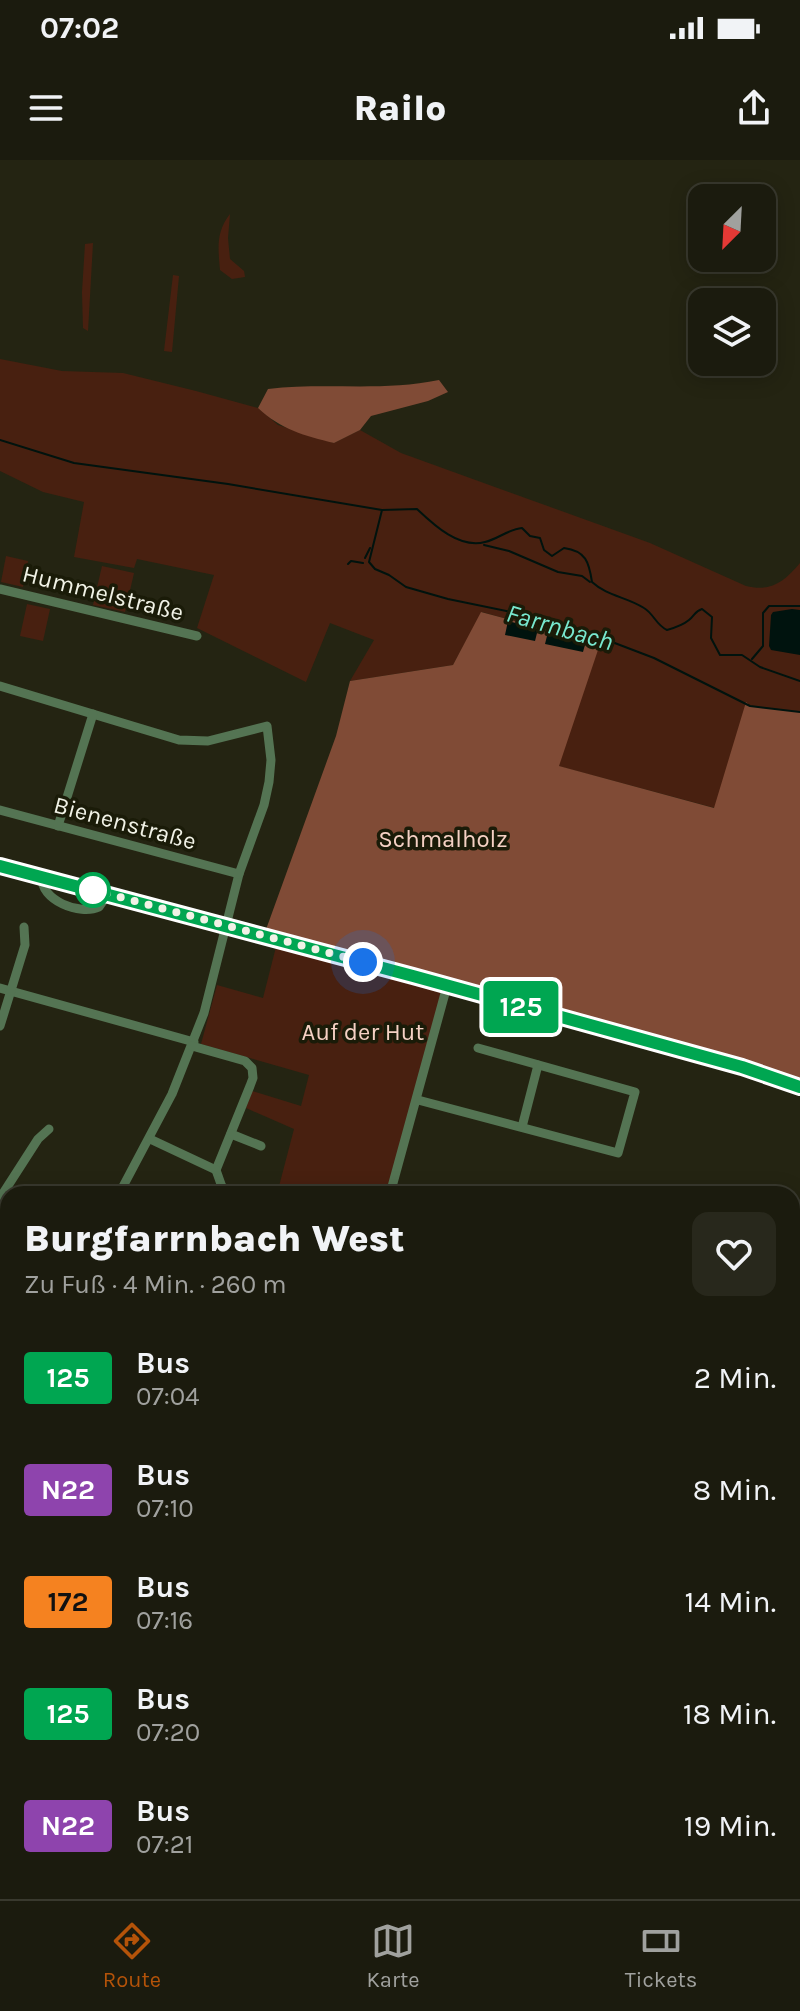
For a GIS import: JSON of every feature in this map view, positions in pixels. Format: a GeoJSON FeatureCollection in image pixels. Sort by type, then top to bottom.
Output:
{"type":"FeatureCollection","features":[{"type":"Feature","properties":{"kind":"street","name":"Hummelstraße"},"geometry":{"type":"LineString","coordinates":[[0,589],[197,636]]}},
{"type":"Feature","properties":{"kind":"street"},"geometry":{"type":"LineString","coordinates":[[0,686],[188,741],[232,737],[267,726],[271,760],[264,805],[239,874],[204,1013],[150,1139],[124,1186]]}},
{"type":"Feature","properties":{"kind":"street"},"geometry":{"type":"LineString","coordinates":[[58,826],[93,714]]}},
{"type":"Feature","properties":{"kind":"street","name":"Bienenstraße"},"geometry":{"type":"LineString","coordinates":[[0,810],[239,874]]}},
{"type":"Feature","properties":{"kind":"street"},"geometry":{"type":"LineString","coordinates":[[0,866],[753,1070],[800,1087]]}},
{"type":"Feature","properties":{"kind":"street"},"geometry":{"type":"LineString","coordinates":[[42,877],[42,888],[52,898],[86,910],[99,907],[108,894]]}},
{"type":"Feature","properties":{"kind":"street"},"geometry":{"type":"LineString","coordinates":[[0,1026],[25,945],[24,927]]}},
{"type":"Feature","properties":{"kind":"street"},"geometry":{"type":"LineString","coordinates":[[392,1186],[447,986]]}},
{"type":"Feature","properties":{"kind":"street"},"geometry":{"type":"LineString","coordinates":[[0,988],[245,1061],[252,1068],[253,1078],[216,1170],[219,1186]]}},
{"type":"Feature","properties":{"kind":"street"},"geometry":{"type":"LineString","coordinates":[[418,1100],[618,1153],[635,1092],[478,1048]]}},
{"type":"Feature","properties":{"kind":"street"},"geometry":{"type":"LineString","coordinates":[[522,1127],[538,1065]]}},
{"type":"Feature","properties":{"kind":"street"},"geometry":{"type":"LineString","coordinates":[[9,1186],[38,1139],[49,1129]]}},
{"type":"Feature","properties":{"kind":"street"},"geometry":{"type":"LineString","coordinates":[[231,1134],[261,1146]]}},
{"type":"Feature","properties":{"kind":"street"},"geometry":{"type":"LineString","coordinates":[[150,1139],[216,1170]]}},
{"type":"Feature","properties":{"kind":"green space"},"geometry":{"type":"Polygon","coordinates":[[[230,214],[230,259],[244,271],[245,277],[232,279],[220,270],[219,254],[220,234],[230,214]]]}},
{"type":"Feature","properties":{"kind":"green space"},"geometry":{"type":"Polygon","coordinates":[[[93,243],[88,331],[83,328],[82,292],[85,244],[93,243]]]}},
{"type":"Feature","properties":{"kind":"green space"},"geometry":{"type":"Polygon","coordinates":[[[173,275],[179,276],[172,352],[164,351],[173,275]]]}},
{"type":"Feature","properties":{"kind":"green space"},"geometry":{"type":"Polygon","coordinates":[[[0,359],[62,371],[123,373],[196,391],[258,408],[278,425],[334,443],[360,430],[401,453],[650,543],[746,586],[763,588],[776,584],[800,563],[800,712],[750,706],[715,808],[558,766],[599,644],[482,612],[453,665],[350,681],[374,640],[330,623],[306,682],[197,628],[214,575],[137,559],[134,568],[74,557],[84,502],[43,492],[0,471],[0,359]]]}},
{"type":"Feature","properties":{"kind":"green space"},"geometry":{"type":"Polygon","coordinates":[[[439,380],[448,392],[428,401],[371,416],[360,430],[334,443],[293,431],[258,408],[268,389],[418,384],[439,380]]]}},
{"type":"Feature","properties":{"kind":"green space"},"geometry":{"type":"Polygon","coordinates":[[[6,556],[28,561],[23,587],[1,582],[6,556]]]}},
{"type":"Feature","properties":{"kind":"green space"},"geometry":{"type":"Polygon","coordinates":[[[102,566],[134,573],[125,612],[93,605],[102,566]]]}},
{"type":"Feature","properties":{"kind":"green space"},"geometry":{"type":"Polygon","coordinates":[[[27,604],[50,609],[43,641],[20,636],[27,604]]]}},
{"type":"Feature","properties":{"kind":"green space","name":"Schmalholz"},"geometry":{"type":"Polygon","coordinates":[[[481,612],[600,644],[559,766],[714,808],[746,702],[750,706],[800,712],[800,1082],[736,1060],[264,935],[336,736],[350,681],[453,665],[481,612]]]}},
{"type":"Feature","properties":{"kind":"green space","name":"Auf der Hut"},"geometry":{"type":"Polygon","coordinates":[[[278,939],[447,982],[391,1186],[279,1186],[294,1129],[246,1108],[252,1091],[301,1106],[309,1075],[201,1044],[217,985],[263,998],[278,939]]]}},
{"type":"Feature","properties":{"kind":"shaded area"},"geometry":{"type":"Polygon","coordinates":[[[800,610],[800,655],[771,650],[769,646],[771,615],[800,610]]]}},
{"type":"Feature","properties":{"kind":"shaded area"},"geometry":{"type":"Polygon","coordinates":[[[508,621],[538,629],[535,641],[505,635],[508,621]]]}},
{"type":"Feature","properties":{"kind":"shaded area"},"geometry":{"type":"Polygon","coordinates":[[[548,632],[586,641],[583,652],[545,644],[548,632]]]}},
{"type":"Feature","properties":{"kind":"waterway","name":"Farrnbach"},"geometry":{"type":"LineString","coordinates":[[0,440],[74,463],[228,484],[382,510],[417,509],[448,534],[466,542],[485,542],[522,528],[530,536],[540,538],[544,550],[552,556],[564,548],[582,555],[588,563],[592,582],[644,608],[667,630],[684,623],[702,609],[712,617],[711,638],[720,655],[742,655],[760,667],[800,681]]}},
{"type":"Feature","properties":{"kind":"waterway","name":"Farrnbach"},"geometry":{"type":"LineString","coordinates":[[382,510],[369,562],[375,569],[406,587],[511,612],[541,625],[578,629],[654,658],[750,706],[800,712]]}},
{"type":"Feature","properties":{"kind":"waterway"},"geometry":{"type":"LineString","coordinates":[[484,545],[509,551],[558,572],[582,576],[590,582]]}},
{"type":"Feature","properties":{"kind":"waterway","name":"Farrnbach"},"geometry":{"type":"LineString","coordinates":[[365,558],[370,548]]}},
{"type":"Feature","properties":{"kind":"waterway"},"geometry":{"type":"LineString","coordinates":[[348,564],[351,561],[363,563]]}},
{"type":"Feature","properties":{"kind":"waterway"},"geometry":{"type":"LineString","coordinates":[[752,659],[763,646],[763,613],[769,606],[800,606]]}},
{"type":"Feature","properties":{"kind":"bus line","name":"125"},"geometry":{"type":"LineString","coordinates":[[0,866],[413,976],[742,1067],[800,1087]]}},
{"type":"Feature","properties":{"kind":"route"},"geometry":{"type":"LineString","coordinates":[[93,890],[86,888],[363,962]]}}]}
